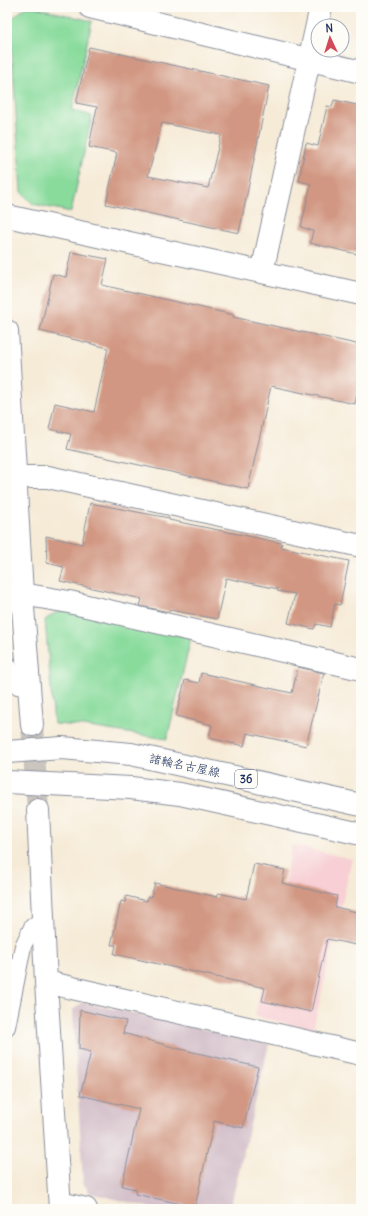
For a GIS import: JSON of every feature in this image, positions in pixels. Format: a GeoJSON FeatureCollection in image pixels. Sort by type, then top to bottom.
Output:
{"type":"FeatureCollection","features":[{"type":"Feature","properties":{"kind":"street"},"geometry":{"type":"LineString","coordinates":[[90,7],[361,72]]}},
{"type":"Feature","properties":{"kind":"street"},"geometry":{"type":"LineString","coordinates":[[262,272],[321,7]]}},
{"type":"Feature","properties":{"kind":"street"},"geometry":{"type":"LineString","coordinates":[[7,216],[361,294]]}},
{"type":"Feature","properties":{"kind":"street"},"geometry":{"type":"LineString","coordinates":[[7,331],[22,594],[32,725]]}},
{"type":"Feature","properties":{"kind":"street"},"geometry":{"type":"LineString","coordinates":[[16,477],[48,477],[361,546]]}},
{"type":"Feature","properties":{"kind":"street"},"geometry":{"type":"LineString","coordinates":[[22,594],[69,602],[361,670]]}},
{"type":"Feature","properties":{"kind":"street","name":"諸輪名古屋線"},"geometry":{"type":"LineString","coordinates":[[7,752],[62,748],[131,754],[361,805]]}},
{"type":"Feature","properties":{"kind":"street","name":"36"},"geometry":{"type":"LineString","coordinates":[[7,782],[131,788],[180,794],[361,834]]}},
{"type":"Feature","properties":{"kind":"street"},"geometry":{"type":"LineString","coordinates":[[38,810],[46,982],[60,1206],[86,1209]]}},
{"type":"Feature","properties":{"kind":"street"},"geometry":{"type":"LineString","coordinates":[[46,982],[361,1054]]}},
{"type":"Feature","properties":{"kind":"lane"},"geometry":{"type":"LineString","coordinates":[[7,663],[18,686],[30,688]]}},
{"type":"Feature","properties":{"kind":"lane"},"geometry":{"type":"LineString","coordinates":[[7,1027],[23,946],[32,927],[44,918]]}},
{"type":"Feature","properties":{"kind":"shaded area"},"geometry":{"type":"Polygon","coordinates":[[[292,845],[352,859],[313,1030],[255,1016],[292,845]]]}},
{"type":"Feature","properties":{"kind":"shaded area"},"geometry":{"type":"Polygon","coordinates":[[[83,1002],[269,1044],[230,1209],[155,1209],[90,1193],[83,1183],[73,1010],[83,1002]]]}},
{"type":"Feature","properties":{"kind":"green space"},"geometry":{"type":"Polygon","coordinates":[[[26,7],[34,7],[92,21],[72,110],[92,116],[71,212],[33,204],[21,192],[10,20],[26,7]]]}},
{"type":"Feature","properties":{"kind":"green space"},"geometry":{"type":"Polygon","coordinates":[[[68,610],[191,638],[167,739],[83,726],[54,724],[45,620],[55,613],[68,610]]]}},
{"type":"Feature","properties":{"kind":"building"},"geometry":{"type":"Polygon","coordinates":[[[89,47],[269,86],[239,233],[106,204],[117,153],[89,147],[97,107],[76,103],[89,47]],[[162,123],[148,176],[208,188],[221,135],[162,123]]]}},
{"type":"Feature","properties":{"kind":"building"},"geometry":{"type":"Polygon","coordinates":[[[334,100],[361,106],[361,255],[310,243],[313,231],[301,227],[311,184],[299,181],[306,143],[318,146],[327,106],[332,107],[334,100]]]}},
{"type":"Feature","properties":{"kind":"building"},"geometry":{"type":"Polygon","coordinates":[[[71,252],[108,259],[102,285],[234,315],[233,317],[361,345],[361,377],[355,404],[271,386],[248,489],[67,449],[71,434],[49,429],[55,403],[94,412],[108,348],[40,331],[53,274],[66,277],[71,252]]]}},
{"type":"Feature","properties":{"kind":"building"},"geometry":{"type":"Polygon","coordinates":[[[90,503],[169,518],[169,520],[282,543],[281,547],[349,561],[340,605],[335,604],[330,627],[316,624],[314,629],[288,623],[295,594],[226,578],[217,619],[140,606],[142,599],[60,581],[64,567],[47,563],[46,536],[82,544],[90,503]]]}},
{"type":"Feature","properties":{"kind":"building"},"geometry":{"type":"Polygon","coordinates":[[[298,667],[324,673],[306,746],[247,733],[244,746],[209,738],[212,725],[176,716],[185,680],[199,683],[201,673],[292,693],[298,667]]]}},
{"type":"Feature","properties":{"kind":"building"},"geometry":{"type":"Polygon","coordinates":[[[254,864],[285,870],[282,883],[337,896],[335,907],[361,913],[361,946],[327,939],[311,1012],[262,1001],[265,988],[114,954],[116,945],[111,945],[121,901],[125,902],[126,896],[147,901],[148,896],[151,897],[155,883],[217,897],[218,893],[246,899],[254,864]]]}},
{"type":"Feature","properties":{"kind":"building"},"geometry":{"type":"Polygon","coordinates":[[[80,1010],[126,1021],[123,1033],[176,1048],[258,1067],[243,1128],[214,1121],[195,1207],[135,1194],[136,1189],[122,1186],[139,1109],[80,1095],[91,1052],[79,1049],[80,1010]]]}},
{"type":"Feature","properties":{"kind":"tunnel"},"geometry":{"type":"LineString","coordinates":[[32,725],[38,810]]}}]}
